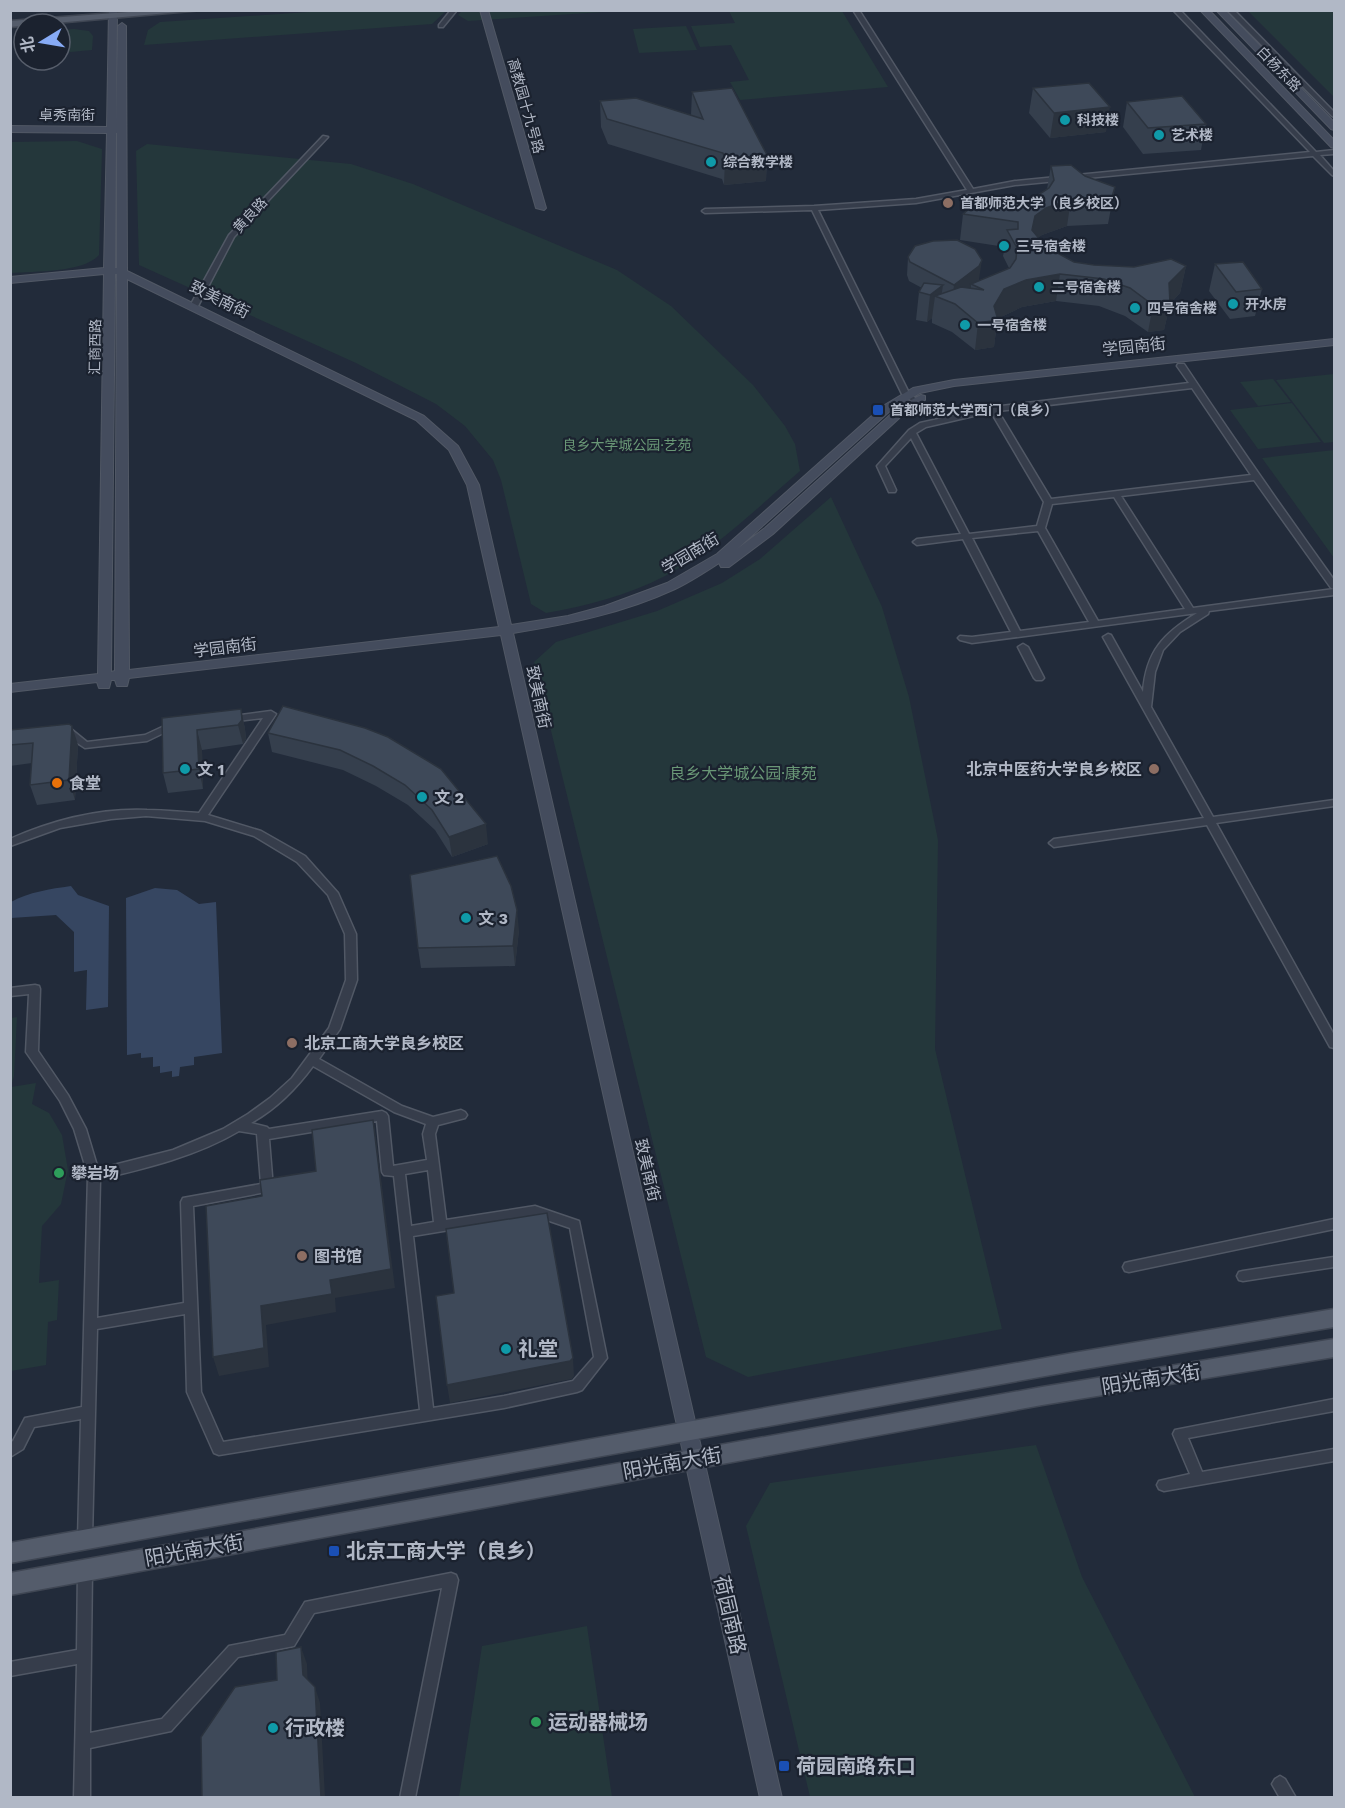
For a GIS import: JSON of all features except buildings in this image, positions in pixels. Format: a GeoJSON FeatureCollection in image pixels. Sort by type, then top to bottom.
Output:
{"type":"FeatureCollection","features":[{"type":"Feature","properties":{"kind":"main road"},"geometry":{"type":"LineString","coordinates":[[10,15],[70,10]]}},
{"type":"Feature","properties":{"kind":"main road"},"geometry":{"type":"LineString","coordinates":[[10,24],[118,13],[198,10]]}},
{"type":"Feature","properties":{"kind":"main road","name":"阳光南大街"},"geometry":{"type":"LineString","coordinates":[[10,1553],[689,1433],[1073,1362],[1335,1318]]}},
{"type":"Feature","properties":{"kind":"main road","name":"阳光南大街"},"geometry":{"type":"LineString","coordinates":[[10,1584],[1042,1396],[1335,1348]]}},
{"type":"Feature","properties":{"kind":"street"},"geometry":{"type":"LineString","coordinates":[[441,26],[454,10]]}},
{"type":"Feature","properties":{"kind":"street","name":"高教园十九号路"},"geometry":{"type":"LineString","coordinates":[[484,10],[541,208]]}},
{"type":"Feature","properties":{"kind":"street"},"geometry":{"type":"LineString","coordinates":[[856,10],[971,191]]}},
{"type":"Feature","properties":{"kind":"street"},"geometry":{"type":"LineString","coordinates":[[1176,10],[1335,174]]}},
{"type":"Feature","properties":{"kind":"street","name":"白杨东路"},"geometry":{"type":"LineString","coordinates":[[1203,10],[1335,145]]}},
{"type":"Feature","properties":{"kind":"street","name":"白杨东路"},"geometry":{"type":"LineString","coordinates":[[1220,10],[1335,127]]}},
{"type":"Feature","properties":{"kind":"street"},"geometry":{"type":"LineString","coordinates":[[1230,10],[1335,115]]}},
{"type":"Feature","properties":{"kind":"street","name":"汇商西路"},"geometry":{"type":"LineString","coordinates":[[105,681],[117,272],[118,13]]}},
{"type":"Feature","properties":{"kind":"street","name":"卓秀南街"},"geometry":{"type":"LineString","coordinates":[[10,129],[119,133]]}},
{"type":"Feature","properties":{"kind":"street","name":"卓秀南街"},"geometry":{"type":"LineString","coordinates":[[10,135],[119,133]]}},
{"type":"Feature","properties":{"kind":"street","name":"黄良路"},"geometry":{"type":"LineString","coordinates":[[194,306],[231,236],[325,137]]}},
{"type":"Feature","properties":{"kind":"street"},"geometry":{"type":"LineString","coordinates":[[705,211],[814,208],[916,201],[1015,183],[1335,152]]}},
{"type":"Feature","properties":{"kind":"street"},"geometry":{"type":"LineString","coordinates":[[814,208],[911,398]]}},
{"type":"Feature","properties":{"kind":"street","name":"汇商西路"},"geometry":{"type":"LineString","coordinates":[[117,272],[122,679]]}},
{"type":"Feature","properties":{"kind":"street"},"geometry":{"type":"LineString","coordinates":[[10,280],[117,272]]}},
{"type":"Feature","properties":{"kind":"street","name":"致美南街"},"geometry":{"type":"LineString","coordinates":[[117,272],[194,306],[420,418],[454,448],[473,485],[508,634],[552,841],[689,1433]]}},
{"type":"Feature","properties":{"kind":"street","name":"学园南街"},"geometry":{"type":"LineString","coordinates":[[10,696],[105,681],[508,634],[536,635],[617,615],[673,593],[710,573],[769,531],[911,398],[930,386],[1335,342]]}},
{"type":"Feature","properties":{"kind":"street","name":"学园南街"},"geometry":{"type":"LineString","coordinates":[[911,398],[959,390],[1335,350]]}},
{"type":"Feature","properties":{"kind":"street"},"geometry":{"type":"LineString","coordinates":[[1182,366],[1256,477],[1335,586]]}},
{"type":"Feature","properties":{"kind":"street"},"geometry":{"type":"LineString","coordinates":[[892,490],[881,466],[912,432],[923,425],[993,410],[1195,385]]}},
{"type":"Feature","properties":{"kind":"street"},"geometry":{"type":"LineString","coordinates":[[993,410],[1048,502],[1041,528],[1095,624]]}},
{"type":"Feature","properties":{"kind":"street"},"geometry":{"type":"LineString","coordinates":[[912,432],[1017,634]]}},
{"type":"Feature","properties":{"kind":"street"},"geometry":{"type":"LineString","coordinates":[[1048,502],[1256,477]]}},
{"type":"Feature","properties":{"kind":"street"},"geometry":{"type":"LineString","coordinates":[[1116,494],[1191,611]]}},
{"type":"Feature","properties":{"kind":"street"},"geometry":{"type":"LineString","coordinates":[[917,543],[1041,528]]}},
{"type":"Feature","properties":{"kind":"street"},"geometry":{"type":"LineString","coordinates":[[963,638],[972,640],[1335,592]]}},
{"type":"Feature","properties":{"kind":"street"},"geometry":{"type":"LineString","coordinates":[[1147,706],[1147,675],[1155,652],[1174,632],[1210,609]]}},
{"type":"Feature","properties":{"kind":"street"},"geometry":{"type":"LineString","coordinates":[[1108,637],[1335,1044]]}},
{"type":"Feature","properties":{"kind":"street"},"geometry":{"type":"LineString","coordinates":[[1023,647],[1039,678]]}},
{"type":"Feature","properties":{"kind":"street","name":"学园南街"},"geometry":{"type":"LineString","coordinates":[[10,688],[105,681]]}},
{"type":"Feature","properties":{"kind":"street"},"geometry":{"type":"LineString","coordinates":[[202,816],[271,714],[215,720]]}},
{"type":"Feature","properties":{"kind":"street"},"geometry":{"type":"LineString","coordinates":[[56,732],[68,731],[85,745],[147,738],[170,725],[181,724]]}},
{"type":"Feature","properties":{"kind":"street"},"geometry":{"type":"LineString","coordinates":[[1054,843],[1335,803]]}},
{"type":"Feature","properties":{"kind":"street"},"geometry":{"type":"LineString","coordinates":[[10,843],[49,828],[120,814],[202,816],[247,827],[295,852],[330,887],[342,908],[350,931],[353,955],[351,981],[344,1006],[333,1033],[294,1083],[238,1126],[202,1146],[170,1158],[94,1175]]}},
{"type":"Feature","properties":{"kind":"street"},"geometry":{"type":"LineString","coordinates":[[10,992],[35,989],[32,1052],[64,1098],[76,1121],[94,1175],[85,1539]]}},
{"type":"Feature","properties":{"kind":"street"},"geometry":{"type":"LineString","coordinates":[[313,1061],[398,1108],[433,1122],[461,1115]]}},
{"type":"Feature","properties":{"kind":"street"},"geometry":{"type":"LineString","coordinates":[[263,1135],[382,1116],[388,1172],[433,1164]]}},
{"type":"Feature","properties":{"kind":"street"},"geometry":{"type":"LineString","coordinates":[[433,1122],[429,1134],[441,1226]]}},
{"type":"Feature","properties":{"kind":"street"},"geometry":{"type":"LineString","coordinates":[[238,1126],[263,1130],[267,1188],[187,1202],[194,1392],[219,1449],[504,1402],[577,1386],[601,1358],[575,1225],[535,1211],[406,1232]]}},
{"type":"Feature","properties":{"kind":"street"},"geometry":{"type":"LineString","coordinates":[[399,1170],[427,1415]]}},
{"type":"Feature","properties":{"kind":"street"},"geometry":{"type":"LineString","coordinates":[[1129,1267],[1335,1224]]}},
{"type":"Feature","properties":{"kind":"street"},"geometry":{"type":"LineString","coordinates":[[1243,1276],[1335,1262]]}},
{"type":"Feature","properties":{"kind":"street"},"geometry":{"type":"LineString","coordinates":[[90,1325],[191,1307]]}},
{"type":"Feature","properties":{"kind":"street"},"geometry":{"type":"LineString","coordinates":[[1199,1480],[1180,1434],[1335,1405]]}},
{"type":"Feature","properties":{"kind":"street"},"geometry":{"type":"LineString","coordinates":[[10,1451],[18,1445],[30,1422],[88,1412]]}},
{"type":"Feature","properties":{"kind":"street","name":"荷园南路"},"geometry":{"type":"LineString","coordinates":[[689,1433],[771,1797]]}},
{"type":"Feature","properties":{"kind":"street"},"geometry":{"type":"LineString","coordinates":[[1164,1485],[1335,1455]]}},
{"type":"Feature","properties":{"kind":"street"},"geometry":{"type":"LineString","coordinates":[[82,1797],[86,1570]]}},
{"type":"Feature","properties":{"kind":"street"},"geometry":{"type":"LineString","coordinates":[[83,1742],[166,1726],[234,1651],[289,1641],[310,1606],[450,1580],[407,1797]]}},
{"type":"Feature","properties":{"kind":"street"},"geometry":{"type":"LineString","coordinates":[[10,1669],[84,1656]]}},
{"type":"Feature","properties":{"kind":"green space"},"geometry":{"type":"Polygon","coordinates":[[[463,10],[618,11],[468,21],[458,15],[463,10]]]}},
{"type":"Feature","properties":{"kind":"green space"},"geometry":{"type":"Polygon","coordinates":[[[323,11],[446,11],[432,24],[144,45],[148,30],[160,22],[323,11]]]}},
{"type":"Feature","properties":{"kind":"green space"},"geometry":{"type":"Polygon","coordinates":[[[729,11],[842,11],[888,87],[740,100],[730,82],[749,80],[731,45],[700,47],[691,26],[735,23],[729,11]]]}},
{"type":"Feature","properties":{"kind":"green space"},"geometry":{"type":"Polygon","coordinates":[[[1248,11],[1334,11],[1334,97],[1248,11]]]}},
{"type":"Feature","properties":{"kind":"green space"},"geometry":{"type":"Polygon","coordinates":[[[686,26],[697,50],[639,53],[633,29],[686,26]]]}},
{"type":"Feature","properties":{"kind":"green space"},"geometry":{"type":"Polygon","coordinates":[[[72,29],[89,31],[93,36],[92,50],[72,52],[72,29]]]}},
{"type":"Feature","properties":{"kind":"green space"},"geometry":{"type":"Polygon","coordinates":[[[77,141],[102,149],[99,255],[92,261],[70,268],[11,273],[11,142],[77,141]]]}},
{"type":"Feature","properties":{"kind":"green space","name":"良乡大学城公园·艺苑"},"geometry":{"type":"Polygon","coordinates":[[[147,144],[351,164],[413,184],[617,270],[671,306],[753,385],[785,426],[795,444],[800,471],[752,514],[683,566],[637,589],[607,599],[546,613],[531,604],[501,480],[493,460],[465,426],[436,404],[356,363],[139,265],[136,151],[147,144]]]}},
{"type":"Feature","properties":{"kind":"green space"},"geometry":{"type":"Polygon","coordinates":[[[1334,374],[1334,442],[1324,443],[1276,380],[1334,374]]]}},
{"type":"Feature","properties":{"kind":"green space"},"geometry":{"type":"Polygon","coordinates":[[[1273,379],[1291,402],[1258,406],[1240,382],[1273,379]]]}},
{"type":"Feature","properties":{"kind":"green space"},"geometry":{"type":"Polygon","coordinates":[[[1292,403],[1321,442],[1258,449],[1230,410],[1292,403]]]}},
{"type":"Feature","properties":{"kind":"green space"},"geometry":{"type":"Polygon","coordinates":[[[1334,450],[1334,558],[1262,458],[1334,450]]]}},
{"type":"Feature","properties":{"kind":"green space","name":"良乡大学城公园·康苑"},"geometry":{"type":"Polygon","coordinates":[[[831,497],[882,607],[909,697],[938,840],[935,1049],[1002,1329],[748,1377],[706,1357],[534,662],[556,642],[657,611],[722,583],[760,559],[831,497]]]}},
{"type":"Feature","properties":{"kind":"green space"},"geometry":{"type":"Polygon","coordinates":[[[17,1017],[14,1076],[11,1086],[11,1018],[17,1017]]]}},
{"type":"Feature","properties":{"kind":"green space"},"geometry":{"type":"Polygon","coordinates":[[[36,1083],[32,1104],[49,1113],[62,1135],[68,1170],[61,1204],[42,1226],[39,1283],[59,1280],[57,1320],[48,1322],[46,1365],[11,1371],[11,1087],[36,1083]]]}},
{"type":"Feature","properties":{"kind":"green space"},"geometry":{"type":"Polygon","coordinates":[[[1036,1445],[1082,1577],[1195,1797],[810,1797],[746,1526],[770,1483],[1036,1445]]]}},
{"type":"Feature","properties":{"kind":"green space","name":"运动器械场"},"geometry":{"type":"Polygon","coordinates":[[[587,1626],[612,1797],[459,1797],[482,1646],[587,1626]]]}},
{"type":"Feature","properties":{"kind":"water"},"geometry":{"type":"Polygon","coordinates":[[[71,886],[78,895],[109,906],[108,1007],[86,1010],[87,970],[74,972],[74,932],[56,915],[11,918],[11,902],[32,893],[71,886]]]}},
{"type":"Feature","properties":{"kind":"water"},"geometry":{"type":"Polygon","coordinates":[[[155,888],[177,890],[199,904],[216,902],[222,1053],[194,1057],[194,1065],[180,1067],[179,1076],[172,1077],[172,1071],[160,1073],[160,1066],[153,1067],[153,1057],[141,1058],[141,1053],[127,1055],[126,898],[155,888]]]}},
{"type":"Feature","properties":{"kind":"place","name":"科技楼"},"geometry":{"type":"Point","coordinates":[1065,120]}},
{"type":"Feature","properties":{"kind":"place","name":"艺术楼"},"geometry":{"type":"Point","coordinates":[1159,135]}},
{"type":"Feature","properties":{"kind":"place","name":"综合教学楼"},"geometry":{"type":"Point","coordinates":[711,162]}},
{"type":"Feature","properties":{"kind":"place","name":"首都师范大学（良乡校区）"},"geometry":{"type":"Point","coordinates":[948,203]}},
{"type":"Feature","properties":{"kind":"place","name":"三号宿舍楼"},"geometry":{"type":"Point","coordinates":[1004,246]}},
{"type":"Feature","properties":{"kind":"place","name":"二号宿舍楼"},"geometry":{"type":"Point","coordinates":[1039,287]}},
{"type":"Feature","properties":{"kind":"place","name":"开水房"},"geometry":{"type":"Point","coordinates":[1233,304]}},
{"type":"Feature","properties":{"kind":"place","name":"四号宿舍楼"},"geometry":{"type":"Point","coordinates":[1135,308]}},
{"type":"Feature","properties":{"kind":"place","name":"一号宿舍楼"},"geometry":{"type":"Point","coordinates":[965,325]}},
{"type":"Feature","properties":{"kind":"place","name":"首都师范大学西门（良乡）"},"geometry":{"type":"Point","coordinates":[878,410]}},
{"type":"Feature","properties":{"kind":"place","name":"文 1"},"geometry":{"type":"Point","coordinates":[185,769]}},
{"type":"Feature","properties":{"kind":"place","name":"北京中医药大学良乡校区"},"geometry":{"type":"Point","coordinates":[1154,769]}},
{"type":"Feature","properties":{"kind":"place","name":"食堂"},"geometry":{"type":"Point","coordinates":[57,783]}},
{"type":"Feature","properties":{"kind":"place","name":"文 2"},"geometry":{"type":"Point","coordinates":[422,797]}},
{"type":"Feature","properties":{"kind":"place","name":"文 3"},"geometry":{"type":"Point","coordinates":[466,918]}},
{"type":"Feature","properties":{"kind":"place","name":"北京工商大学良乡校区"},"geometry":{"type":"Point","coordinates":[292,1043]}},
{"type":"Feature","properties":{"kind":"place","name":"攀岩场"},"geometry":{"type":"Point","coordinates":[59,1173]}},
{"type":"Feature","properties":{"kind":"place","name":"图书馆"},"geometry":{"type":"Point","coordinates":[302,1256]}},
{"type":"Feature","properties":{"kind":"place","name":"礼堂"},"geometry":{"type":"Point","coordinates":[506,1349]}},
{"type":"Feature","properties":{"kind":"place","name":"北京工商大学（良乡）"},"geometry":{"type":"Point","coordinates":[334,1551]}},
{"type":"Feature","properties":{"kind":"place","name":"运动器械场"},"geometry":{"type":"Point","coordinates":[536,1722]}},
{"type":"Feature","properties":{"kind":"place","name":"行政楼"},"geometry":{"type":"Point","coordinates":[273,1728]}},
{"type":"Feature","properties":{"kind":"place","name":"荷园南路东口"},"geometry":{"type":"Point","coordinates":[784,1766]}}]}
